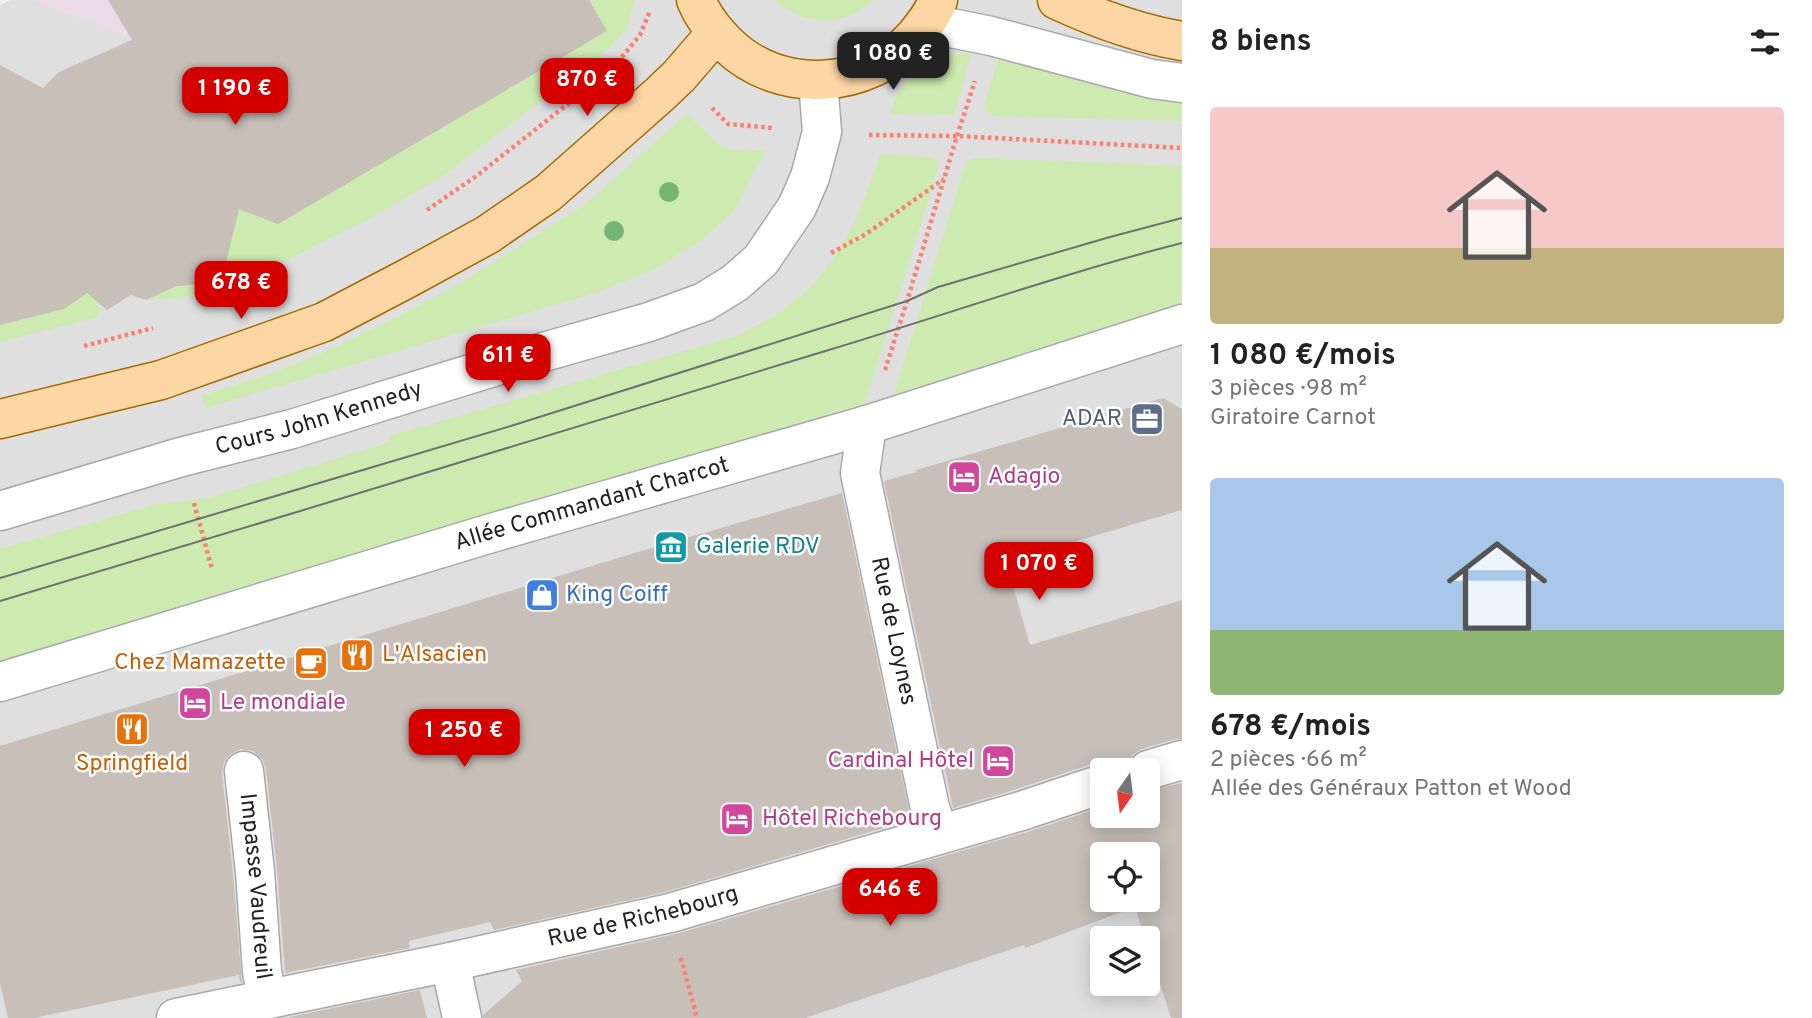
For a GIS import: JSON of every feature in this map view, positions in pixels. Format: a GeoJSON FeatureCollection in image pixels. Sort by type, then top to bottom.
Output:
{"type":"FeatureCollection","features":[{"type":"Feature","properties":{"kind":"main road"},"geometry":{"type":"LineString","coordinates":[[696,0],[716,33],[735,52],[760,67],[787,78],[818,81],[845,78],[878,66],[905,48],[932,12]]}},
{"type":"Feature","properties":{"kind":"main road"},"geometry":{"type":"LineString","coordinates":[[1057,0],[1090,15],[1182,41]]}},
{"type":"Feature","properties":{"kind":"main road"},"geometry":{"type":"LineString","coordinates":[[0,419],[161,380],[254,348],[324,322],[419,272],[487,235],[548,193],[659,95],[716,33]]}},
{"type":"Feature","properties":{"kind":"street"},"geometry":{"type":"LineString","coordinates":[[932,12],[991,36],[1152,79],[1182,83]]}},
{"type":"Feature","properties":{"kind":"street","name":"Cours John Kennedy"},"geometry":{"type":"LineString","coordinates":[[0,511],[181,457],[292,429],[649,322],[704,302],[735,283],[761,260],[797,207],[810,177],[822,132],[818,81]]}},
{"type":"Feature","properties":{"kind":"street","name":"Allée Commandant Charcot"},"geometry":{"type":"LineString","coordinates":[[0,682],[475,538],[867,425],[1182,325]]}},
{"type":"Feature","properties":{"kind":"street","name":"Rue de Loynes"},"geometry":{"type":"LineString","coordinates":[[867,425],[860,473],[930,808],[939,834]]}},
{"type":"Feature","properties":{"kind":"street"},"geometry":{"type":"LineString","coordinates":[[1160,766],[1182,760]]}},
{"type":"Feature","properties":{"kind":"street","name":"Impasse Vaudreuil"},"geometry":{"type":"LineString","coordinates":[[244,771],[262,971],[267,999]]}},
{"type":"Feature","properties":{"kind":"street","name":"Rue de Richebourg"},"geometry":{"type":"LineString","coordinates":[[176,1018],[450,962],[670,913],[1021,811],[1090,787]]}},
{"type":"Feature","properties":{"kind":"street"},"geometry":{"type":"LineString","coordinates":[[450,962],[462,1018]]}},
{"type":"Feature","properties":{"kind":"path"},"geometry":{"type":"LineString","coordinates":[[610,72],[640,35],[652,0]]}},
{"type":"Feature","properties":{"kind":"path"},"geometry":{"type":"LineString","coordinates":[[867,425],[991,36]]}},
{"type":"Feature","properties":{"kind":"path"},"geometry":{"type":"LineString","coordinates":[[422,212],[475,177],[600,79]]}},
{"type":"Feature","properties":{"kind":"path"},"geometry":{"type":"LineString","coordinates":[[822,132],[1182,148]]}},
{"type":"Feature","properties":{"kind":"path"},"geometry":{"type":"LineString","coordinates":[[831,253],[866,234],[944,179]]}},
{"type":"Feature","properties":{"kind":"path"},"geometry":{"type":"LineString","coordinates":[[151,329],[164,325]]}},
{"type":"Feature","properties":{"kind":"path"},"geometry":{"type":"LineString","coordinates":[[670,913],[696,1018]]}},
{"type":"Feature","properties":{"kind":"shaded area"},"geometry":{"type":"Polygon","coordinates":[[[11,0],[32,0],[125,34],[172,0],[1182,0],[1182,1018],[0,1018],[0,5],[11,0]]]}},
{"type":"Feature","properties":{"kind":"shaded area"},"geometry":{"type":"Polygon","coordinates":[[[31,0],[179,0],[124,34],[31,0]]]}},
{"type":"Feature","properties":{"kind":"green space"},"geometry":{"type":"Polygon","coordinates":[[[589,0],[635,0],[627,28],[608,49],[443,176],[378,214],[281,263],[219,289],[176,299],[146,300],[184,283],[231,205],[589,0]]]}},
{"type":"Feature","properties":{"kind":"green space"},"geometry":{"type":"Polygon","coordinates":[[[774,0],[874,0],[846,17],[824,20],[802,17],[774,0]]]}},
{"type":"Feature","properties":{"kind":"green space"},"geometry":{"type":"Polygon","coordinates":[[[958,53],[971,54],[954,115],[890,114],[900,89],[914,72],[933,60],[958,53]]]}},
{"type":"Feature","properties":{"kind":"green space"},"geometry":{"type":"Polygon","coordinates":[[[998,59],[1167,101],[1182,102],[1182,121],[996,116],[985,111],[985,102],[998,59]]]}},
{"type":"Feature","properties":{"kind":"green space"},"geometry":{"type":"Polygon","coordinates":[[[687,114],[723,148],[765,151],[735,210],[701,241],[657,268],[599,292],[206,408],[201,396],[269,374],[324,352],[454,287],[584,205],[687,114]]]}},
{"type":"Feature","properties":{"kind":"green space"},"geometry":{"type":"Polygon","coordinates":[[[880,154],[932,157],[937,161],[938,169],[865,403],[0,666],[0,549],[161,503],[204,499],[390,442],[389,436],[736,336],[774,316],[795,300],[829,265],[853,224],[880,154]]]}},
{"type":"Feature","properties":{"kind":"green space"},"geometry":{"type":"Polygon","coordinates":[[[975,158],[1182,166],[1182,310],[893,398],[964,168],[967,160],[975,158]]]}},
{"type":"Feature","properties":{"kind":"green space"},"geometry":{"type":"Polygon","coordinates":[[[66,268],[96,295],[100,312],[95,318],[0,342],[0,325],[64,309],[68,305],[72,295],[66,268]]]}},
{"type":"Feature","properties":{"kind":"building"},"geometry":{"type":"Polygon","coordinates":[[[108,0],[589,0],[607,31],[278,224],[239,209],[221,283],[177,286],[146,300],[131,295],[107,310],[87,293],[64,309],[0,325],[0,65],[43,88],[59,72],[132,40],[108,0]]]}},
{"type":"Feature","properties":{"kind":"building"},"geometry":{"type":"Polygon","coordinates":[[[1163,398],[1182,409],[1182,510],[1006,562],[1030,645],[1182,600],[1182,739],[1141,749],[1130,758],[1090,758],[1090,765],[953,808],[884,481],[1163,398]]]}},
{"type":"Feature","properties":{"kind":"building"},"geometry":{"type":"Polygon","coordinates":[[[842,493],[911,820],[665,892],[494,930],[490,922],[409,941],[410,948],[285,973],[266,769],[262,759],[253,751],[241,749],[231,754],[224,762],[222,773],[242,982],[240,983],[239,975],[34,1018],[8,1018],[0,983],[0,746],[621,557],[842,493]]]}},
{"type":"Feature","properties":{"kind":"building"},"geometry":{"type":"Polygon","coordinates":[[[1182,783],[1182,1018],[1171,1018],[1160,984],[1160,926],[1141,926],[1137,912],[1160,912],[1160,842],[1090,842],[1090,912],[1122,912],[1025,948],[1024,945],[805,1018],[483,1018],[483,1015],[522,981],[516,970],[676,934],[1027,832],[1090,811],[1090,828],[1160,828],[1160,788],[1182,783]]]}},
{"type":"Feature","properties":{"kind":"building"},"geometry":{"type":"Polygon","coordinates":[[[420,990],[427,1018],[285,1018],[420,990]]]}},
{"type":"Feature","properties":{"kind":"tram line"},"geometry":{"type":"LineString","coordinates":[[0,578],[514,425],[907,301],[938,287],[1182,218]]}},
{"type":"Feature","properties":{"kind":"tram line"},"geometry":{"type":"LineString","coordinates":[[0,601],[832,349],[1050,280],[1182,243]]}},
{"type":"Feature","properties":{"kind":"place","name":"ADAR"},"geometry":{"type":"Point","coordinates":[1147,419]}},
{"type":"Feature","properties":{"kind":"place","name":"Adagio"},"geometry":{"type":"Point","coordinates":[964,477]}},
{"type":"Feature","properties":{"kind":"place","name":"Galerie RDV"},"geometry":{"type":"Point","coordinates":[671,547]}},
{"type":"Feature","properties":{"kind":"place","name":"King Coiff"},"geometry":{"type":"Point","coordinates":[542,595]}},
{"type":"Feature","properties":{"kind":"place","name":"L'Alsacien"},"geometry":{"type":"Point","coordinates":[357,655]}},
{"type":"Feature","properties":{"kind":"place","name":"Chez Mamazette"},"geometry":{"type":"Point","coordinates":[311,663]}},
{"type":"Feature","properties":{"kind":"place","name":"Le mondiale"},"geometry":{"type":"Point","coordinates":[195,703]}},
{"type":"Feature","properties":{"kind":"place","name":"Springfield"},"geometry":{"type":"Point","coordinates":[132,729]}},
{"type":"Feature","properties":{"kind":"place","name":"Cardinal Hôtel"},"geometry":{"type":"Point","coordinates":[998,761]}},
{"type":"Feature","properties":{"kind":"place","name":"Hôtel Richebourg"},"geometry":{"type":"Point","coordinates":[737,819]}}]}
